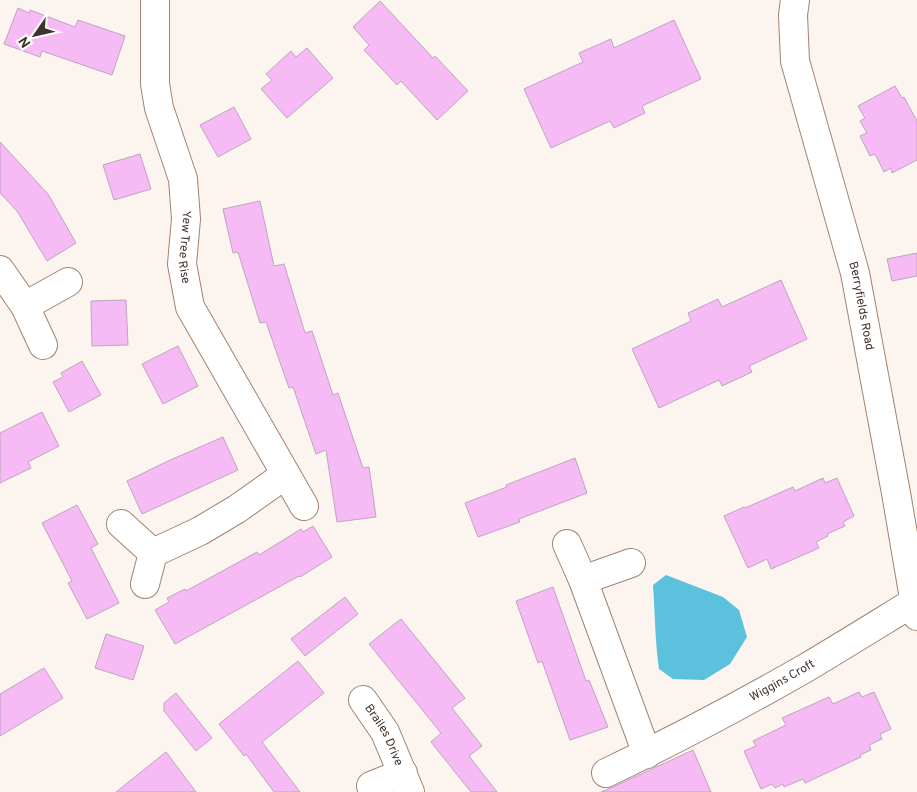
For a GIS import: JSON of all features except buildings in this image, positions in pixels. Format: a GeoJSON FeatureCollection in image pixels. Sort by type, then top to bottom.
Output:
{"type":"FeatureCollection","features":[{"type":"Feature","properties":{"kind":"street","name":"Yew Tree Rise"},"geometry":{"type":"LineString","coordinates":[[155,0],[156,84],[159,108],[183,178],[186,219],[182,264],[190,307],[304,506]]}},
{"type":"Feature","properties":{"kind":"street","name":"Berryfields Road"},"geometry":{"type":"LineString","coordinates":[[795,0],[793,15],[795,61],[855,273],[907,492],[916,609]]}},
{"type":"Feature","properties":{"kind":"street"},"geometry":{"type":"LineString","coordinates":[[0,270],[24,306],[43,345]]}},
{"type":"Feature","properties":{"kind":"street"},"geometry":{"type":"LineString","coordinates":[[24,306],[68,282]]}},
{"type":"Feature","properties":{"kind":"street"},"geometry":{"type":"LineString","coordinates":[[152,553],[200,531],[237,509],[285,475]]}},
{"type":"Feature","properties":{"kind":"street"},"geometry":{"type":"LineString","coordinates":[[121,524],[152,553]]}},
{"type":"Feature","properties":{"kind":"street"},"geometry":{"type":"LineString","coordinates":[[567,544],[583,580],[647,754]]}},
{"type":"Feature","properties":{"kind":"street"},"geometry":{"type":"LineString","coordinates":[[144,584],[152,553]]}},
{"type":"Feature","properties":{"kind":"street"},"geometry":{"type":"LineString","coordinates":[[583,580],[631,563]]}},
{"type":"Feature","properties":{"kind":"street","name":"Wiggins Croft"},"geometry":{"type":"LineString","coordinates":[[606,773],[722,715],[916,609]]}},
{"type":"Feature","properties":{"kind":"street","name":"Brailes Drive"},"geometry":{"type":"LineString","coordinates":[[363,700],[385,732],[406,783],[371,786]]}},
{"type":"Feature","properties":{"kind":"water"},"geometry":{"type":"Polygon","coordinates":[[[666,575],[723,597],[739,610],[747,637],[730,664],[704,680],[673,679],[659,669],[653,585],[666,575]]]}}]}
